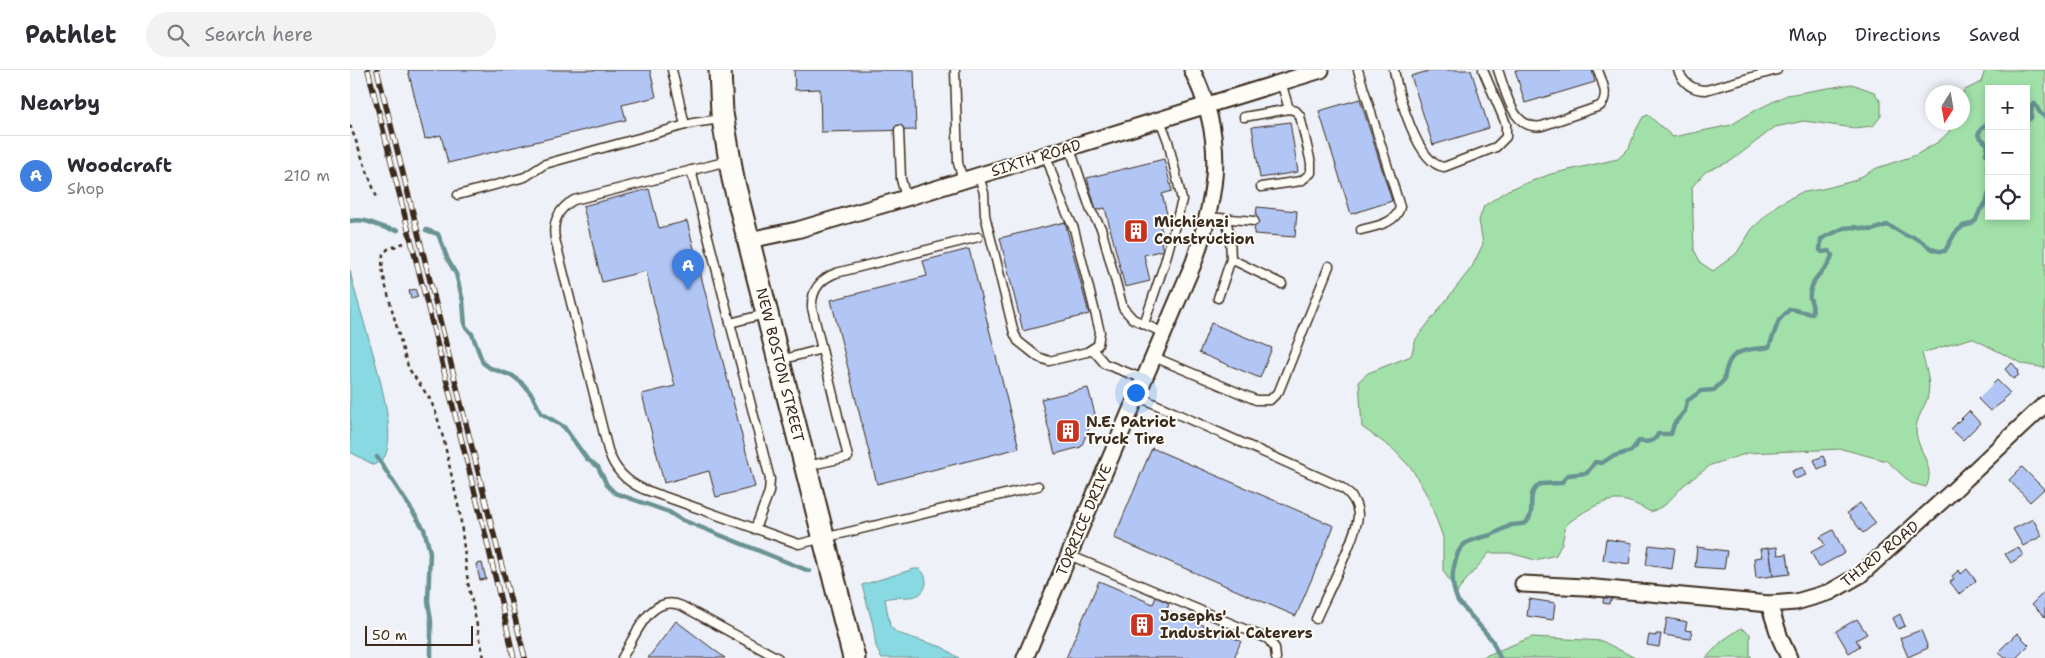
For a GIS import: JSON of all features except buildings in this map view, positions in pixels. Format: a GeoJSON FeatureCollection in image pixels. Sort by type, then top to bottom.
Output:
{"type":"FeatureCollection","features":[{"type":"Feature","properties":{"kind":"main road","name":"NEW BOSTON STREET"},"geometry":{"type":"LineString","coordinates":[[720,70],[723,118],[730,160],[854,658]]}},
{"type":"Feature","properties":{"kind":"street","name":"TORRICE DRIVE"},"geometry":{"type":"LineString","coordinates":[[1025,658],[1194,262],[1208,218],[1215,175],[1216,149],[1208,105],[1192,70]]}},
{"type":"Feature","properties":{"kind":"street","name":"SIXTH ROAD"},"geometry":{"type":"LineString","coordinates":[[749,240],[797,230],[906,198],[1321,70]]}},
{"type":"Feature","properties":{"kind":"street","name":"THIRD ROAD"},"geometry":{"type":"LineString","coordinates":[[1523,584],[1769,604],[1796,602],[1830,592],[1860,575],[1956,489],[2045,404]]}},
{"type":"Feature","properties":{"kind":"street"},"geometry":{"type":"LineString","coordinates":[[1769,604],[1789,658]]}},
{"type":"Feature","properties":{"kind":"lane"},"geometry":{"type":"LineString","coordinates":[[672,70],[685,125]]}},
{"type":"Feature","properties":{"kind":"lane"},"geometry":{"type":"LineString","coordinates":[[955,70],[958,163],[963,180]]}},
{"type":"Feature","properties":{"kind":"lane"},"geometry":{"type":"LineString","coordinates":[[1358,70],[1400,207],[1398,214],[1391,221],[1361,230]]}},
{"type":"Feature","properties":{"kind":"lane"},"geometry":{"type":"LineString","coordinates":[[1394,70],[1409,125],[1430,161],[1435,165],[1444,167],[1496,147],[1506,138],[1506,124],[1483,70]]}},
{"type":"Feature","properties":{"kind":"lane"},"geometry":{"type":"LineString","coordinates":[[1498,70],[1517,117],[1522,123],[1530,126],[1542,126],[1598,108],[1605,99],[1605,91],[1598,70]]}},
{"type":"Feature","properties":{"kind":"lane"},"geometry":{"type":"LineString","coordinates":[[1678,70],[1684,81],[1691,87],[1706,90],[1777,70]]}},
{"type":"Feature","properties":{"kind":"lane"},"geometry":{"type":"LineString","coordinates":[[1281,82],[1289,110]]}},
{"type":"Feature","properties":{"kind":"lane"},"geometry":{"type":"LineString","coordinates":[[1244,117],[1289,110],[1294,110],[1300,116],[1311,163],[1310,173],[1301,181],[1261,187]]}},
{"type":"Feature","properties":{"kind":"lane"},"geometry":{"type":"LineString","coordinates":[[458,195],[525,177],[545,164],[685,125],[723,118]]}},
{"type":"Feature","properties":{"kind":"lane"},"geometry":{"type":"LineString","coordinates":[[1144,324],[1165,262],[1182,200],[1168,141],[1160,120]]}},
{"type":"Feature","properties":{"kind":"lane"},"geometry":{"type":"LineString","coordinates":[[899,130],[901,179],[906,198]]}},
{"type":"Feature","properties":{"kind":"lane"},"geometry":{"type":"LineString","coordinates":[[1070,148],[1090,211],[1101,228],[1123,308],[1130,317],[1164,333]]}},
{"type":"Feature","properties":{"kind":"lane"},"geometry":{"type":"LineString","coordinates":[[978,176],[984,194],[986,219],[1014,333],[1018,341],[1045,361],[1053,361],[1093,350],[1099,342],[1100,332],[1074,229],[1061,200],[1046,155]]}},
{"type":"Feature","properties":{"kind":"lane"},"geometry":{"type":"LineString","coordinates":[[730,160],[574,200],[564,206],[557,216],[554,227],[555,239],[608,450],[615,467],[627,480],[643,489],[797,544],[1038,486]]}},
{"type":"Feature","properties":{"kind":"lane"},"geometry":{"type":"LineString","coordinates":[[691,170],[770,479],[768,492],[755,529]]}},
{"type":"Feature","properties":{"kind":"lane"},"geometry":{"type":"LineString","coordinates":[[1208,218],[1254,221]]}},
{"type":"Feature","properties":{"kind":"lane"},"geometry":{"type":"LineString","coordinates":[[1218,298],[1231,259],[1230,238],[1226,219]]}},
{"type":"Feature","properties":{"kind":"lane"},"geometry":{"type":"LineString","coordinates":[[806,467],[848,457],[812,304],[814,291],[825,278],[836,273],[978,237]]}},
{"type":"Feature","properties":{"kind":"lane"},"geometry":{"type":"LineString","coordinates":[[1231,259],[1282,284]]}},
{"type":"Feature","properties":{"kind":"lane"},"geometry":{"type":"LineString","coordinates":[[1154,357],[1256,400],[1270,400],[1279,391],[1329,266]]}},
{"type":"Feature","properties":{"kind":"lane"},"geometry":{"type":"LineString","coordinates":[[730,323],[767,314]]}},
{"type":"Feature","properties":{"kind":"lane"},"geometry":{"type":"LineString","coordinates":[[779,360],[822,349]]}},
{"type":"Feature","properties":{"kind":"lane"},"geometry":{"type":"LineString","coordinates":[[1093,350],[1105,364],[1144,379]]}},
{"type":"Feature","properties":{"kind":"lane"},"geometry":{"type":"LineString","coordinates":[[1137,396],[1339,486],[1349,493],[1357,510],[1357,522],[1316,619]]}},
{"type":"Feature","properties":{"kind":"lane"},"geometry":{"type":"LineString","coordinates":[[1069,555],[1268,639],[1275,648],[1276,658]]}},
{"type":"Feature","properties":{"kind":"lane"},"geometry":{"type":"LineString","coordinates":[[622,658],[650,612],[658,606],[668,603],[682,606],[778,658]]}},
{"type":"Feature","properties":{"kind":"path"},"geometry":{"type":"LineString","coordinates":[[350,126],[377,198]]}},
{"type":"Feature","properties":{"kind":"path"},"geometry":{"type":"LineString","coordinates":[[404,243],[384,251],[382,258],[384,277],[395,324],[409,369],[430,399],[444,441],[460,514],[468,583],[484,658]]}},
{"type":"Feature","properties":{"kind":"green space"},"geometry":{"type":"Polygon","coordinates":[[[1985,70],[2045,70],[2045,368],[2023,364],[1972,338],[1922,353],[1929,390],[1916,428],[1929,472],[1926,487],[1911,483],[1887,461],[1842,449],[1748,453],[1711,465],[1685,484],[1665,505],[1651,512],[1631,502],[1622,500],[1612,500],[1590,508],[1566,525],[1562,543],[1556,555],[1535,560],[1510,553],[1489,553],[1457,593],[1443,570],[1443,537],[1428,497],[1412,469],[1393,449],[1362,427],[1359,381],[1368,373],[1411,356],[1416,339],[1472,267],[1483,244],[1479,220],[1484,206],[1508,190],[1551,174],[1618,159],[1629,148],[1643,117],[1648,115],[1673,137],[1731,125],[1787,95],[1852,84],[1874,92],[1881,102],[1881,116],[1873,126],[1854,128],[1804,121],[1775,127],[1731,161],[1705,172],[1692,187],[1694,250],[1701,263],[1713,271],[1736,254],[1752,229],[1777,205],[1800,193],[1853,181],[1877,168],[1916,155],[1938,142],[1949,130],[1970,130],[1970,88],[1981,82],[1985,70]]]}},
{"type":"Feature","properties":{"kind":"green space"},"geometry":{"type":"Polygon","coordinates":[[[1741,628],[1750,634],[1750,655],[1752,658],[1706,658],[1722,641],[1741,628]]]}},
{"type":"Feature","properties":{"kind":"green space"},"geometry":{"type":"Polygon","coordinates":[[[1532,637],[1602,641],[1635,658],[1480,658],[1532,637]]]}},
{"type":"Feature","properties":{"kind":"water"},"geometry":{"type":"Polygon","coordinates":[[[350,270],[377,366],[388,419],[389,440],[385,456],[374,465],[350,452],[350,270]]]}},
{"type":"Feature","properties":{"kind":"water"},"geometry":{"type":"Polygon","coordinates":[[[914,569],[920,569],[926,579],[924,590],[915,596],[885,599],[890,626],[897,633],[942,647],[959,658],[881,658],[876,646],[873,625],[862,585],[914,569]]]}},
{"type":"Feature","properties":{"kind":"waterway"},"geometry":{"type":"LineString","coordinates":[[2030,119],[2032,105],[2035,104],[2040,113],[2045,117]]}},
{"type":"Feature","properties":{"kind":"waterway"},"geometry":{"type":"LineString","coordinates":[[1985,126],[1978,135],[1985,142]]}},
{"type":"Feature","properties":{"kind":"waterway"},"geometry":{"type":"LineString","coordinates":[[1500,658],[1492,640],[1458,601],[1455,593],[1453,571],[1458,553],[1464,544],[1512,525],[1527,522],[1531,512],[1531,497],[1535,488],[1540,484],[1561,483],[1568,475],[1587,473],[1595,462],[1602,463],[1611,457],[1631,451],[1639,441],[1651,441],[1658,434],[1671,434],[1674,424],[1685,411],[1687,401],[1701,391],[1714,390],[1724,380],[1729,362],[1735,354],[1746,350],[1769,347],[1779,320],[1790,309],[1812,314],[1813,308],[1810,296],[1812,288],[1816,279],[1831,260],[1832,255],[1829,251],[1822,252],[1820,250],[1821,239],[1844,228],[1854,227],[1872,230],[1887,225],[1906,236],[1916,238],[1936,251],[1945,251],[1955,233],[1963,226],[1971,224],[1976,220],[1985,204]]}},
{"type":"Feature","properties":{"kind":"waterway"},"geometry":{"type":"LineString","coordinates":[[350,221],[369,222],[398,230]]}},
{"type":"Feature","properties":{"kind":"waterway"},"geometry":{"type":"LineString","coordinates":[[426,230],[438,234],[448,260],[456,274],[463,301],[465,326],[472,334],[483,363],[490,368],[513,376],[523,384],[532,395],[541,413],[564,427],[587,459],[598,467],[607,485],[615,493],[669,512],[680,519],[809,571]]}},
{"type":"Feature","properties":{"kind":"waterway"},"geometry":{"type":"LineString","coordinates":[[377,457],[424,529],[430,552],[428,601],[431,621],[431,658]]}},
{"type":"Feature","properties":{"kind":"railway"},"geometry":{"type":"LineString","coordinates":[[368,70],[485,533],[514,658]]}},
{"type":"Feature","properties":{"kind":"railway"},"geometry":{"type":"LineString","coordinates":[[377,70],[525,658]]}},
{"type":"Feature","properties":{"kind":"place","name":"Michienzi Construction"},"geometry":{"type":"Point","coordinates":[1136,231]}},
{"type":"Feature","properties":{"kind":"place","name":"Woodcraft"},"geometry":{"type":"Point","coordinates":[688,290]}},
{"type":"Feature","properties":{"kind":"place","name":"N.E. Patriot Truck Tire"},"geometry":{"type":"Point","coordinates":[1068,431]}},
{"type":"Feature","properties":{"kind":"place","name":"Josephs' Industrial Caterers"},"geometry":{"type":"Point","coordinates":[1142,625]}}]}
